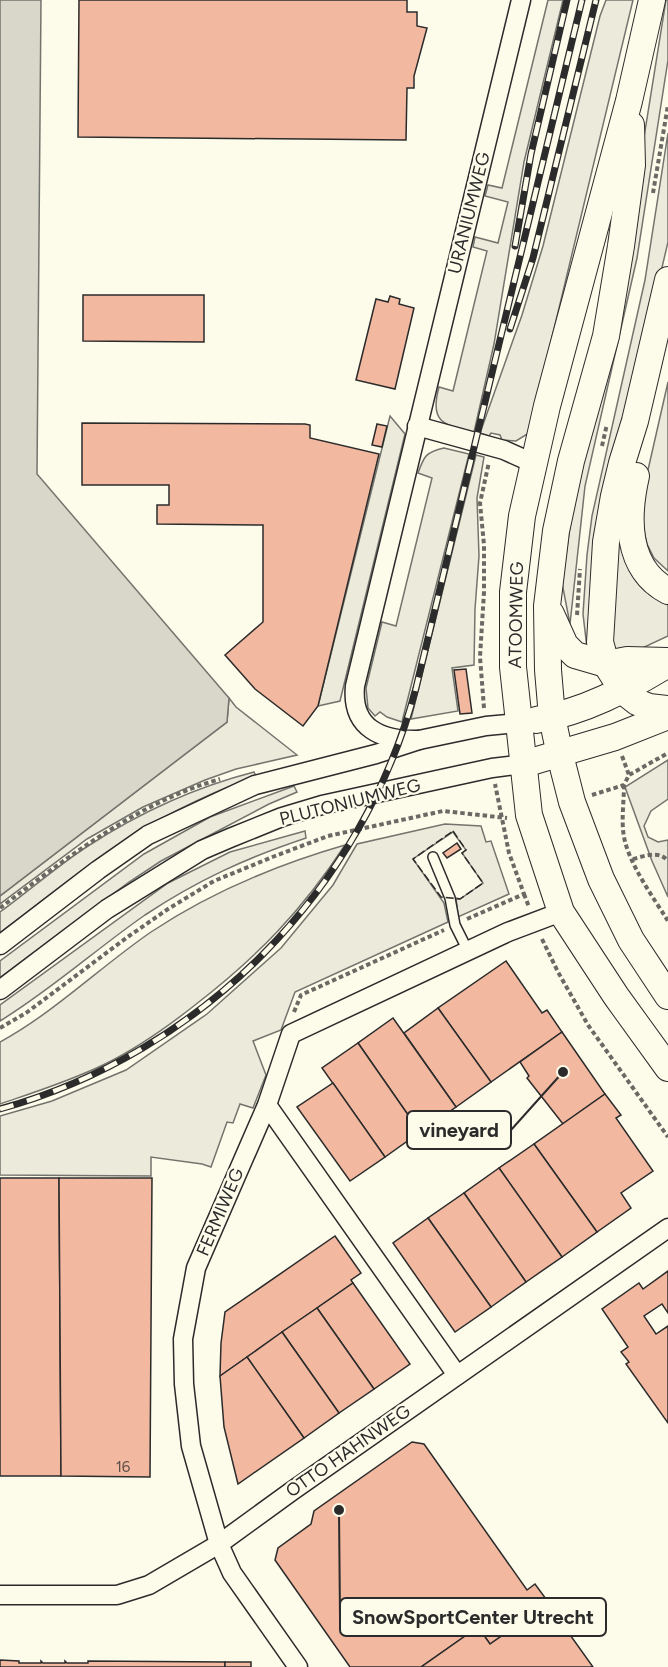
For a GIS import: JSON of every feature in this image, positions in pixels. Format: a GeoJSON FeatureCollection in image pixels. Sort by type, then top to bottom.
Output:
{"type":"FeatureCollection","features":[{"type":"Feature","properties":{"kind":"main road","name":"ATOOMWEG"},"geometry":{"type":"LineString","coordinates":[[652,0],[629,101],[533,463],[522,516],[513,592],[513,667],[529,815],[561,912],[616,996],[668,1068]]}},
{"type":"Feature","properties":{"kind":"main road","name":"ATOOMWEG"},"geometry":{"type":"LineString","coordinates":[[629,101],[632,165],[621,246],[606,336],[556,531],[548,606],[548,670],[552,717],[572,802],[601,879],[631,940],[668,996]]}},
{"type":"Feature","properties":{"kind":"main road"},"geometry":{"type":"LineString","coordinates":[[668,280],[635,421],[622,463],[606,542],[600,642],[606,664],[623,691],[637,702],[649,707],[668,709]]}},
{"type":"Feature","properties":{"kind":"main road"},"geometry":{"type":"LineString","coordinates":[[668,337],[630,504],[635,552],[650,577],[668,591]]}},
{"type":"Feature","properties":{"kind":"main road"},"geometry":{"type":"LineString","coordinates":[[548,606],[565,645],[575,654],[606,664],[627,660],[668,662]]}},
{"type":"Feature","properties":{"kind":"main road"},"geometry":{"type":"LineString","coordinates":[[518,723],[552,717],[623,691],[668,662]]}},
{"type":"Feature","properties":{"kind":"main road","name":"PLUTONIUMWEG"},"geometry":{"type":"LineString","coordinates":[[524,764],[615,737],[668,716]]}},
{"type":"Feature","properties":{"kind":"street","name":"URANIUMWEG"},"geometry":{"type":"LineString","coordinates":[[419,740],[386,738],[364,725],[358,713],[354,694],[355,686],[521,0]]}},
{"type":"Feature","properties":{"kind":"street"},"geometry":{"type":"LineString","coordinates":[[417,426],[504,450],[533,463]]}},
{"type":"Feature","properties":{"kind":"street"},"geometry":{"type":"LineString","coordinates":[[0,945],[148,835],[255,785],[376,754],[419,740],[486,726],[518,723]]}},
{"type":"Feature","properties":{"kind":"street","name":"PLUTONIUMWEG"},"geometry":{"type":"LineString","coordinates":[[0,990],[107,909],[202,850],[288,815],[322,805],[492,768],[524,764]]}},
{"type":"Feature","properties":{"kind":"street","name":"FERMIWEG"},"geometry":{"type":"LineString","coordinates":[[298,1667],[232,1573],[219,1544],[191,1446],[184,1384],[183,1339],[196,1268],[267,1105],[291,1034],[508,932],[561,912]]}},
{"type":"Feature","properties":{"kind":"street"},"geometry":{"type":"LineString","coordinates":[[267,1105],[457,1375]]}},
{"type":"Feature","properties":{"kind":"street","name":"OTTO HAHNWEG"},"geometry":{"type":"LineString","coordinates":[[0,1594],[117,1595],[149,1585],[219,1544],[668,1228]]}},
{"type":"Feature","properties":{"kind":"lane"},"geometry":{"type":"LineString","coordinates":[[433,856],[450,898],[455,925],[468,951]]}},
{"type":"Feature","properties":{"kind":"path"},"geometry":{"type":"LineString","coordinates":[[629,775],[668,753]]}},
{"type":"Feature","properties":{"kind":"path"},"geometry":{"type":"LineString","coordinates":[[624,784],[624,837],[633,859],[668,921]]}},
{"type":"Feature","properties":{"kind":"path"},"geometry":{"type":"LineString","coordinates":[[0,1028],[26,1013],[168,909],[214,882],[275,856],[328,836],[443,811],[501,818]]}},
{"type":"Feature","properties":{"kind":"path"},"geometry":{"type":"LineString","coordinates":[[633,859],[652,854],[665,857],[668,861]]}},
{"type":"Feature","properties":{"kind":"path"},"geometry":{"type":"LineString","coordinates":[[524,894],[558,972],[588,1025],[668,1137]]}},
{"type":"Feature","properties":{"kind":"shaded area"},"geometry":{"type":"Polygon","coordinates":[[[0,0],[41,0],[37,474],[229,698],[227,722],[0,896],[0,0]]]}},
{"type":"Feature","properties":{"kind":"shaded area"},"geometry":{"type":"Polygon","coordinates":[[[548,0],[563,0],[524,162],[494,344],[474,432],[454,427],[442,420],[436,408],[436,399],[439,387],[453,391],[487,251],[473,247],[475,237],[498,243],[508,202],[485,196],[488,185],[502,188],[548,0]]]}},
{"type":"Feature","properties":{"kind":"shaded area"},"geometry":{"type":"Polygon","coordinates":[[[606,0],[633,0],[529,433],[516,441],[502,440],[500,435],[491,433],[489,436],[480,433],[522,315],[543,246],[600,16],[606,0]]]}},
{"type":"Feature","properties":{"kind":"shaded area"},"geometry":{"type":"Polygon","coordinates":[[[666,0],[668,0],[668,60],[637,258],[585,486],[570,624],[562,583],[576,484],[612,337],[666,0]]]}},
{"type":"Feature","properties":{"kind":"shaded area"},"geometry":{"type":"Polygon","coordinates":[[[668,133],[668,242],[621,441],[587,648],[583,614],[592,516],[645,280],[668,133]]]}},
{"type":"Feature","properties":{"kind":"shaded area"},"geometry":{"type":"Polygon","coordinates":[[[668,382],[668,571],[654,558],[647,544],[642,523],[648,470],[668,382]]]}},
{"type":"Feature","properties":{"kind":"shaded area"},"geometry":{"type":"Polygon","coordinates":[[[390,416],[405,434],[340,701],[318,706],[390,416]]]}},
{"type":"Feature","properties":{"kind":"shaded area"},"geometry":{"type":"Polygon","coordinates":[[[444,448],[469,454],[402,722],[380,712],[375,716],[368,708],[366,688],[382,622],[396,626],[432,478],[418,473],[427,456],[433,451],[444,448]]]}},
{"type":"Feature","properties":{"kind":"shaded area"},"geometry":{"type":"Polygon","coordinates":[[[476,455],[484,457],[477,498],[479,556],[474,665],[452,668],[458,711],[411,719],[476,455]]]}},
{"type":"Feature","properties":{"kind":"shaded area"},"geometry":{"type":"Polygon","coordinates":[[[617,512],[624,555],[634,578],[653,598],[668,605],[668,636],[636,651],[609,656],[617,512]]]}},
{"type":"Feature","properties":{"kind":"shaded area"},"geometry":{"type":"Polygon","coordinates":[[[229,698],[236,707],[297,755],[236,769],[143,807],[87,839],[0,904],[0,896],[227,722],[229,698]]]}},
{"type":"Feature","properties":{"kind":"shaded area"},"geometry":{"type":"Polygon","coordinates":[[[668,760],[668,799],[651,811],[644,826],[648,837],[658,842],[668,840],[668,897],[625,787],[668,760]]]}},
{"type":"Feature","properties":{"kind":"shaded area"},"geometry":{"type":"Polygon","coordinates":[[[254,772],[256,776],[181,808],[127,839],[82,870],[0,933],[0,912],[88,846],[168,802],[211,785],[254,772]]]}},
{"type":"Feature","properties":{"kind":"shaded area"},"geometry":{"type":"Polygon","coordinates":[[[294,786],[297,792],[269,804],[161,861],[129,882],[0,978],[0,961],[144,854],[210,817],[294,786]]]}},
{"type":"Feature","properties":{"kind":"shaded area"},"geometry":{"type":"Polygon","coordinates":[[[445,824],[481,826],[486,842],[491,841],[509,894],[458,917],[456,898],[460,899],[483,883],[462,853],[466,850],[453,832],[413,859],[444,903],[448,922],[295,992],[281,1030],[253,1041],[266,1075],[253,1108],[240,1104],[233,1123],[227,1122],[211,1167],[151,1157],[151,1176],[0,1175],[0,1116],[52,1101],[126,1070],[207,1014],[281,948],[333,885],[357,844],[445,824]]]}},
{"type":"Feature","properties":{"kind":"shaded area"},"geometry":{"type":"Polygon","coordinates":[[[305,831],[306,838],[223,871],[165,902],[0,1021],[0,1005],[168,883],[230,852],[305,831]]]}},
{"type":"Feature","properties":{"kind":"shaded area"},"geometry":{"type":"Polygon","coordinates":[[[345,845],[312,891],[277,932],[239,969],[173,1022],[139,1045],[103,1065],[0,1104],[0,1042],[40,1017],[151,932],[197,904],[294,861],[345,845]]]}},
{"type":"Feature","properties":{"kind":"building"},"geometry":{"type":"Polygon","coordinates":[[[79,0],[407,0],[407,12],[417,12],[417,26],[427,28],[414,76],[414,88],[407,88],[406,140],[78,137],[79,0]]]}},
{"type":"Feature","properties":{"kind":"building"},"geometry":{"type":"Polygon","coordinates":[[[83,295],[204,295],[204,342],[83,341],[83,295]]]}},
{"type":"Feature","properties":{"kind":"building"},"geometry":{"type":"Polygon","coordinates":[[[390,296],[400,299],[399,304],[414,308],[395,389],[356,380],[376,299],[388,302],[390,296]]]}},
{"type":"Feature","properties":{"kind":"building"},"geometry":{"type":"Polygon","coordinates":[[[82,423],[305,424],[310,425],[310,438],[379,454],[318,706],[303,726],[255,689],[225,655],[263,622],[263,525],[157,524],[157,505],[169,505],[169,485],[82,485],[82,423]]]}},
{"type":"Feature","properties":{"kind":"building"},"geometry":{"type":"Polygon","coordinates":[[[377,424],[387,426],[382,447],[372,445],[377,424]]]}},
{"type":"Feature","properties":{"kind":"building"},"geometry":{"type":"Polygon","coordinates":[[[466,669],[472,713],[460,714],[454,670],[466,669]]]}},
{"type":"Feature","properties":{"kind":"building"},"geometry":{"type":"Polygon","coordinates":[[[457,843],[461,849],[447,858],[443,853],[457,843]]]}},
{"type":"Feature","properties":{"kind":"building"},"geometry":{"type":"Polygon","coordinates":[[[506,961],[542,1013],[547,1010],[562,1032],[491,1082],[438,1008],[506,961]]]}},
{"type":"Feature","properties":{"kind":"building"},"geometry":{"type":"Polygon","coordinates":[[[438,1008],[491,1082],[456,1107],[404,1033],[438,1008]]]}},
{"type":"Feature","properties":{"kind":"building"},"geometry":{"type":"Polygon","coordinates":[[[393,1018],[456,1107],[420,1132],[358,1043],[393,1018]]]}},
{"type":"Feature","properties":{"kind":"building"},"geometry":{"type":"Polygon","coordinates":[[[562,1032],[605,1094],[563,1124],[527,1078],[529,1076],[520,1062],[562,1032]]]}},
{"type":"Feature","properties":{"kind":"building"},"geometry":{"type":"Polygon","coordinates":[[[358,1043],[420,1132],[385,1157],[322,1068],[358,1043]]]}},
{"type":"Feature","properties":{"kind":"building"},"geometry":{"type":"Polygon","coordinates":[[[333,1083],[385,1157],[350,1181],[297,1107],[333,1083]]]}},
{"type":"Feature","properties":{"kind":"building"},"geometry":{"type":"Polygon","coordinates":[[[605,1094],[621,1115],[616,1118],[653,1171],[621,1193],[631,1208],[597,1232],[534,1144],[605,1094]]]}},
{"type":"Feature","properties":{"kind":"building"},"geometry":{"type":"Polygon","coordinates":[[[534,1144],[597,1232],[562,1257],[499,1168],[534,1144]]]}},
{"type":"Feature","properties":{"kind":"building"},"geometry":{"type":"Polygon","coordinates":[[[499,1168],[562,1257],[526,1282],[464,1193],[499,1168]]]}},
{"type":"Feature","properties":{"kind":"building"},"geometry":{"type":"Polygon","coordinates":[[[0,1178],[59,1178],[61,1476],[0,1476],[0,1178]]]}},
{"type":"Feature","properties":{"kind":"building"},"geometry":{"type":"Polygon","coordinates":[[[59,1178],[152,1178],[150,1477],[61,1476],[59,1178]]]}},
{"type":"Feature","properties":{"kind":"building"},"geometry":{"type":"Polygon","coordinates":[[[464,1193],[526,1282],[491,1307],[428,1218],[464,1193]]]}},
{"type":"Feature","properties":{"kind":"building"},"geometry":{"type":"Polygon","coordinates":[[[428,1218],[491,1307],[455,1332],[393,1243],[428,1218]]]}},
{"type":"Feature","properties":{"kind":"building"},"geometry":{"type":"Polygon","coordinates":[[[335,1236],[361,1273],[351,1280],[353,1283],[220,1376],[225,1312],[335,1236]]]}},
{"type":"Feature","properties":{"kind":"building"},"geometry":{"type":"Polygon","coordinates":[[[668,1271],[668,1313],[662,1304],[644,1316],[656,1334],[668,1326],[668,1423],[626,1364],[629,1362],[621,1352],[628,1347],[602,1309],[639,1283],[643,1289],[668,1271]]]}},
{"type":"Feature","properties":{"kind":"building"},"geometry":{"type":"Polygon","coordinates":[[[353,1283],[410,1364],[374,1389],[317,1308],[353,1283]]]}},
{"type":"Feature","properties":{"kind":"building"},"geometry":{"type":"Polygon","coordinates":[[[317,1308],[374,1389],[339,1413],[282,1332],[317,1308]]]}},
{"type":"Feature","properties":{"kind":"building"},"geometry":{"type":"Polygon","coordinates":[[[282,1332],[339,1413],[304,1438],[247,1357],[282,1332]]]}},
{"type":"Feature","properties":{"kind":"building"},"geometry":{"type":"Polygon","coordinates":[[[247,1357],[304,1438],[238,1484],[224,1427],[220,1376],[247,1357]]]}},
{"type":"Feature","properties":{"kind":"building"},"geometry":{"type":"Polygon","coordinates":[[[412,1442],[424,1444],[527,1590],[535,1584],[549,1603],[490,1644],[478,1627],[421,1667],[350,1667],[275,1560],[278,1548],[311,1524],[314,1511],[412,1442]]]}},
{"type":"Feature","properties":{"kind":"building"},"geometry":{"type":"Polygon","coordinates":[[[548,1604],[593,1667],[421,1667],[478,1627],[490,1644],[548,1604]]]}},
{"type":"Feature","properties":{"kind":"building"},"geometry":{"type":"Polygon","coordinates":[[[0,1660],[19,1661],[19,1663],[41,1663],[41,1661],[43,1663],[65,1663],[65,1661],[67,1663],[88,1663],[88,1661],[225,1662],[225,1667],[0,1667],[0,1660]]]}},
{"type":"Feature","properties":{"kind":"building"},"geometry":{"type":"Polygon","coordinates":[[[225,1662],[251,1662],[251,1667],[225,1667],[225,1662]]]}},
{"type":"Feature","properties":{"kind":"railway"},"geometry":{"type":"LineString","coordinates":[[515,246],[531,154],[567,0]]}},
{"type":"Feature","properties":{"kind":"railway"},"geometry":{"type":"LineString","coordinates":[[0,1109],[74,1083],[143,1048],[206,1004],[264,953],[314,895],[357,831],[391,762],[416,688],[582,0]]}},
{"type":"Feature","properties":{"kind":"railway"},"geometry":{"type":"LineString","coordinates":[[510,329],[533,258],[596,0]]}},
{"type":"Feature","properties":{"kind":"fence"},"geometry":{"type":"LineString","coordinates":[[453,831],[466,850],[462,853],[483,883],[460,899],[441,897],[413,859],[453,831]]}},
{"type":"Feature","properties":{"kind":"place","name":"vineyard"},"geometry":{"type":"Point","coordinates":[563,1072]}},
{"type":"Feature","properties":{"kind":"place","name":"SnowSportCenter Utrecht"},"geometry":{"type":"Point","coordinates":[339,1510]}}]}
